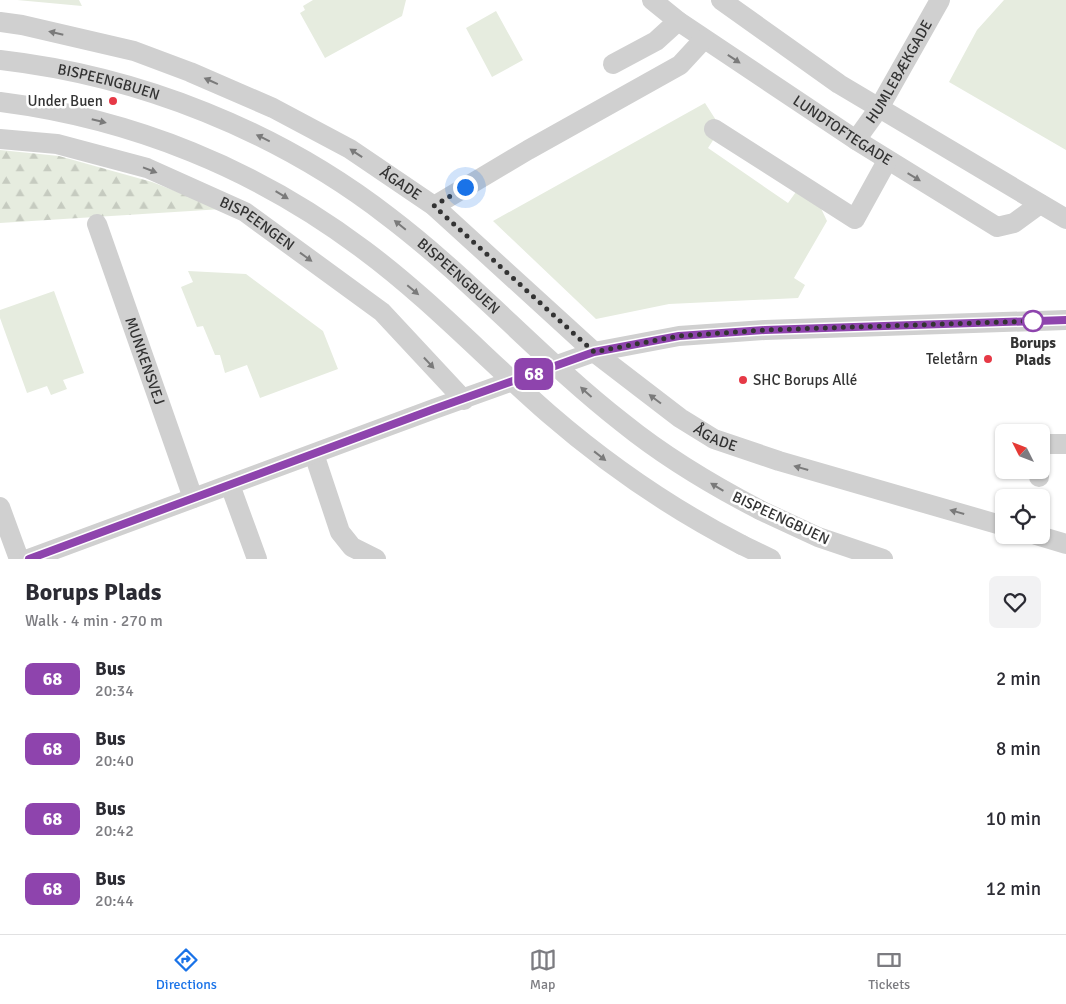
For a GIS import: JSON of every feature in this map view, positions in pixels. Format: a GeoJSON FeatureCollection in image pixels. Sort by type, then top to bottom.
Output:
{"type":"FeatureCollection","features":[{"type":"Feature","properties":{"kind":"street","name":"LUNDTOFTEGADE"},"geometry":{"type":"LineString","coordinates":[[652,0],[678,22],[887,161],[997,227],[1014,224],[1040,204]]}},
{"type":"Feature","properties":{"kind":"street"},"geometry":{"type":"LineString","coordinates":[[721,0],[839,84],[1066,219]]}},
{"type":"Feature","properties":{"kind":"street","name":"HUMLEBÆKGADE"},"geometry":{"type":"LineString","coordinates":[[856,140],[879,108],[940,0]]}},
{"type":"Feature","properties":{"kind":"street","name":"ÅGADE"},"geometry":{"type":"LineString","coordinates":[[0,22],[22,25],[134,51],[190,72],[272,108],[350,149],[434,206],[594,352],[680,418],[714,439],[779,461],[995,523]]}},
{"type":"Feature","properties":{"kind":"street"},"geometry":{"type":"LineString","coordinates":[[613,64],[656,41],[678,22]]}},
{"type":"Feature","properties":{"kind":"street"},"geometry":{"type":"LineString","coordinates":[[434,206],[528,150],[680,65],[704,39]]}},
{"type":"Feature","properties":{"kind":"street","name":"BISPEENGBUEN"},"geometry":{"type":"LineString","coordinates":[[0,60],[78,73],[164,97],[237,126],[313,166],[356,192],[419,240],[623,424],[685,467],[722,490],[760,510],[818,537],[883,559]]}},
{"type":"Feature","properties":{"kind":"street"},"geometry":{"type":"LineString","coordinates":[[0,102],[74,114],[142,133],[204,156],[275,191],[349,239],[391,271],[448,320],[548,413],[600,457],[658,498],[771,559]]}},
{"type":"Feature","properties":{"kind":"street"},"geometry":{"type":"LineString","coordinates":[[714,129],[855,218],[887,161]]}},
{"type":"Feature","properties":{"kind":"street","name":"BISPEENGEN"},"geometry":{"type":"LineString","coordinates":[[0,138],[57,144],[147,168],[245,212],[382,312],[464,400]]}},
{"type":"Feature","properties":{"kind":"street","name":"MUNKENSVEJ"},"geometry":{"type":"LineString","coordinates":[[97,224],[193,498]]}},
{"type":"Feature","properties":{"kind":"street"},"geometry":{"type":"LineString","coordinates":[[29,559],[442,406],[464,400],[594,352],[679,336],[765,330],[1066,320]]}},
{"type":"Feature","properties":{"kind":"street"},"geometry":{"type":"LineString","coordinates":[[1050,444],[1066,444]]}},
{"type":"Feature","properties":{"kind":"street"},"geometry":{"type":"LineString","coordinates":[[314,454],[340,532],[352,547],[376,559]]}},
{"type":"Feature","properties":{"kind":"street"},"geometry":{"type":"LineString","coordinates":[[230,485],[257,559]]}},
{"type":"Feature","properties":{"kind":"street"},"geometry":{"type":"LineString","coordinates":[[0,507],[19,559]]}},
{"type":"Feature","properties":{"kind":"street"},"geometry":{"type":"LineString","coordinates":[[1050,539],[1066,544]]}},
{"type":"Feature","properties":{"kind":"green space"},"geometry":{"type":"Polygon","coordinates":[[[17,0],[79,0],[82,6],[17,0]]]}},
{"type":"Feature","properties":{"kind":"green space"},"geometry":{"type":"Polygon","coordinates":[[[313,0],[406,0],[402,16],[325,58],[300,13],[305,10],[303,6],[313,0]]]}},
{"type":"Feature","properties":{"kind":"green space"},"geometry":{"type":"Polygon","coordinates":[[[1004,0],[1066,0],[1066,150],[949,82],[977,30],[1004,0]]]}},
{"type":"Feature","properties":{"kind":"green space"},"geometry":{"type":"Polygon","coordinates":[[[496,11],[523,60],[492,77],[466,28],[496,11]]]}},
{"type":"Feature","properties":{"kind":"green space"},"geometry":{"type":"Polygon","coordinates":[[[705,103],[721,128],[708,148],[788,203],[798,189],[818,202],[827,221],[794,278],[805,285],[798,298],[669,304],[596,319],[493,221],[705,103]]]}},
{"type":"Feature","properties":{"kind":"green space"},"geometry":{"type":"Polygon","coordinates":[[[0,150],[59,156],[152,182],[222,209],[0,223],[0,150]]]}},
{"type":"Feature","properties":{"kind":"green space"},"geometry":{"type":"Polygon","coordinates":[[[188,271],[246,274],[323,331],[338,369],[260,398],[247,365],[225,373],[220,355],[215,355],[203,326],[197,327],[181,287],[193,282],[188,271]]]}},
{"type":"Feature","properties":{"kind":"green space"},"geometry":{"type":"Polygon","coordinates":[[[54,291],[84,373],[63,380],[67,389],[51,395],[47,386],[27,393],[0,318],[0,310],[54,291]]]}},
{"type":"Feature","properties":{"kind":"bus line","name":"68"},"geometry":{"type":"LineString","coordinates":[[29,559],[442,406],[464,400],[594,352],[679,336],[765,330],[1066,320]]}},
{"type":"Feature","properties":{"kind":"place","name":"Under Buen"},"geometry":{"type":"Point","coordinates":[113,101]}},
{"type":"Feature","properties":{"kind":"place","name":"Borups Plads"},"geometry":{"type":"Point","coordinates":[1033,321]}},
{"type":"Feature","properties":{"kind":"place","name":"Teletårn"},"geometry":{"type":"Point","coordinates":[988,359]}},
{"type":"Feature","properties":{"kind":"place","name":"SHC Borups Allé"},"geometry":{"type":"Point","coordinates":[743,380]}},
{"type":"Feature","properties":{"kind":"route"},"geometry":{"type":"LineString","coordinates":[[465,187],[434,206],[594,352],[679,336],[765,330],[1033,321]]}}]}
